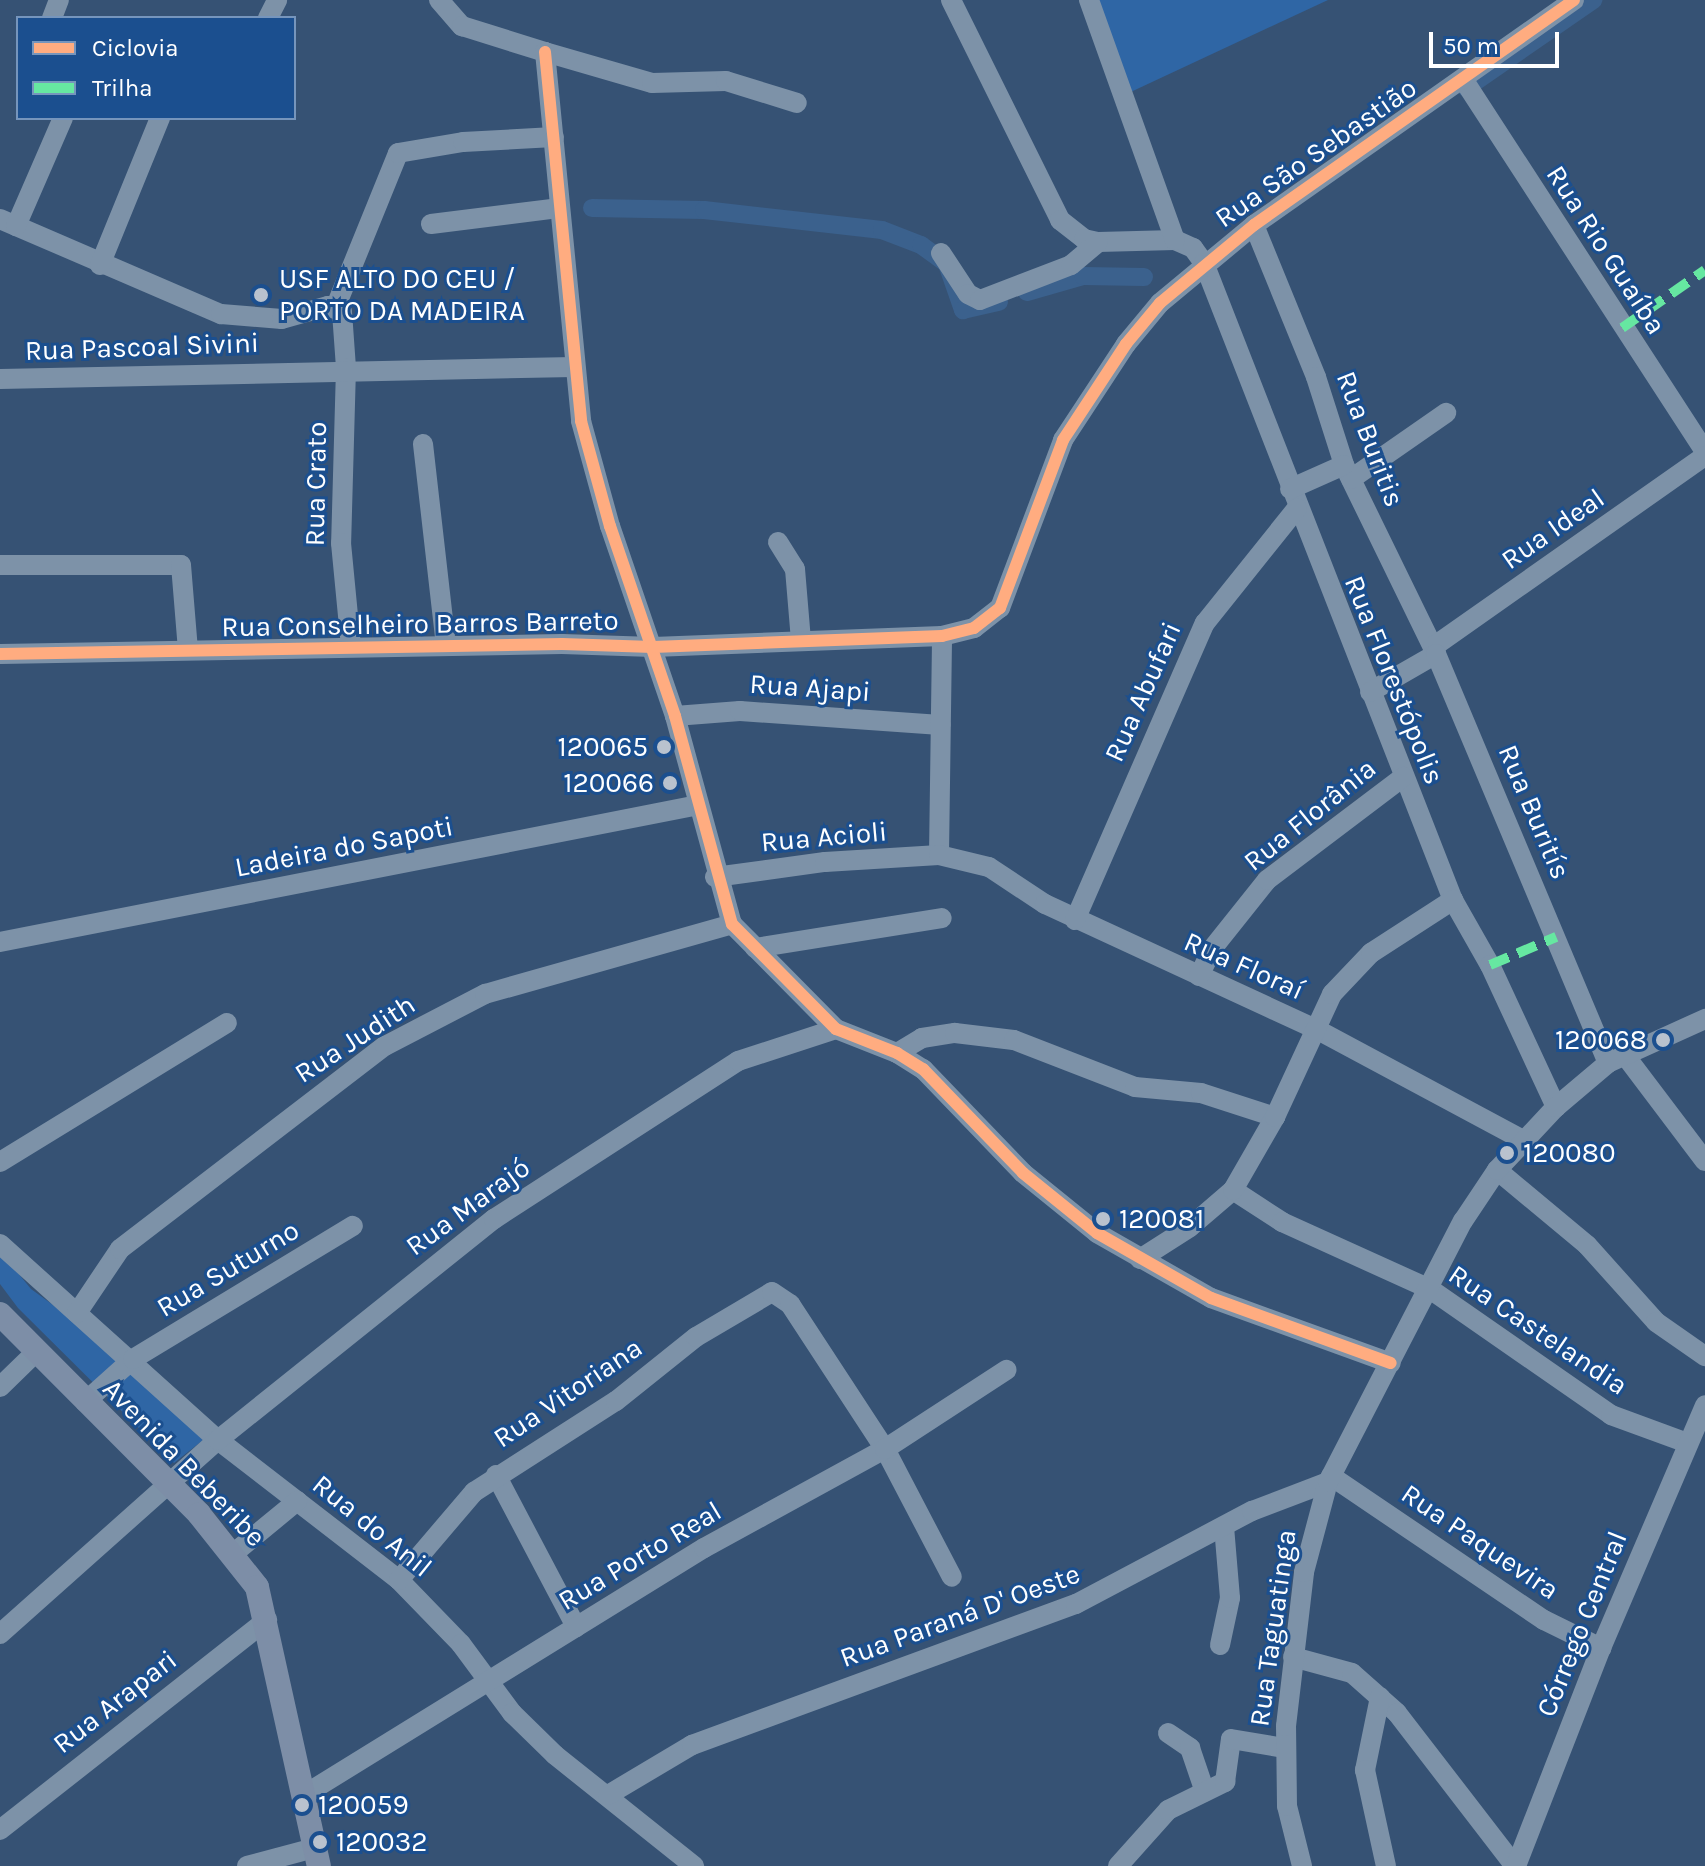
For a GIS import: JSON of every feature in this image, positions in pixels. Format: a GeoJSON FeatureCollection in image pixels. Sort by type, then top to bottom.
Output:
{"type":"FeatureCollection","features":[{"type":"Feature","properties":{"kind":"main road","name":"Avenida Beberibe"},"geometry":{"type":"LineString","coordinates":[[0,1314],[234,1553],[257,1587],[267,1620],[316,1857]]}},
{"type":"Feature","properties":{"kind":"street"},"geometry":{"type":"LineString","coordinates":[[439,0],[462,26],[652,83],[726,81],[797,103]]}},
{"type":"Feature","properties":{"kind":"street"},"geometry":{"type":"LineString","coordinates":[[951,0],[1060,220],[1084,239],[1098,242],[1175,240],[1193,248],[1204,263]]}},
{"type":"Feature","properties":{"kind":"street"},"geometry":{"type":"LineString","coordinates":[[1089,0],[1175,240]]}},
{"type":"Feature","properties":{"kind":"street","name":"Rua São Sebastião"},"geometry":{"type":"LineString","coordinates":[[1204,263],[1258,232],[1468,87],[1574,0]]}},
{"type":"Feature","properties":{"kind":"street"},"geometry":{"type":"LineString","coordinates":[[545,52],[574,367],[601,496],[675,716],[715,877],[732,924],[836,1029],[897,1053],[944,1087],[1059,1205],[1140,1259],[1254,1317],[1391,1363]]}},
{"type":"Feature","properties":{"kind":"street","name":"Rua Rio Guaíba"},"geometry":{"type":"LineString","coordinates":[[1468,87],[1705,453]]}},
{"type":"Feature","properties":{"kind":"street"},"geometry":{"type":"LineString","coordinates":[[62,120],[8,222],[100,265],[221,314],[251,320],[340,314],[398,153],[463,142],[554,137]]}},
{"type":"Feature","properties":{"kind":"street"},"geometry":{"type":"LineString","coordinates":[[100,265],[159,120]]}},
{"type":"Feature","properties":{"kind":"street"},"geometry":{"type":"LineString","coordinates":[[431,224],[560,208]]}},
{"type":"Feature","properties":{"kind":"street","name":"Rua Buritis"},"geometry":{"type":"LineString","coordinates":[[1258,232],[1348,472],[1435,650]]}},
{"type":"Feature","properties":{"kind":"street"},"geometry":{"type":"LineString","coordinates":[[941,253],[974,299],[1071,265],[1098,242]]}},
{"type":"Feature","properties":{"kind":"street","name":"Rua Florestópolis"},"geometry":{"type":"LineString","coordinates":[[1204,263],[1293,498],[1453,900],[1490,965],[1556,1107]]}},
{"type":"Feature","properties":{"kind":"street","name":"Rua Conselheiro Barros Barreto"},"geometry":{"type":"LineString","coordinates":[[0,648],[653,647],[942,636],[989,621],[1000,608],[1063,440],[1145,320],[1204,263]]}},
{"type":"Feature","properties":{"kind":"street","name":"Rua Crato"},"geometry":{"type":"LineString","coordinates":[[340,314],[346,368],[341,543],[351,647]]}},
{"type":"Feature","properties":{"kind":"street","name":"Rua Pascoal Sivini"},"geometry":{"type":"LineString","coordinates":[[0,379],[346,368],[574,367]]}},
{"type":"Feature","properties":{"kind":"street"},"geometry":{"type":"LineString","coordinates":[[1293,498],[1348,472],[1446,413]]}},
{"type":"Feature","properties":{"kind":"street"},"geometry":{"type":"LineString","coordinates":[[423,444],[446,645]]}},
{"type":"Feature","properties":{"kind":"street","name":"Rua Ideal"},"geometry":{"type":"LineString","coordinates":[[1435,650],[1705,453]]}},
{"type":"Feature","properties":{"kind":"street","name":"Rua Abufari"},"geometry":{"type":"LineString","coordinates":[[1075,920],[1205,623],[1293,498]]}},
{"type":"Feature","properties":{"kind":"street"},"geometry":{"type":"LineString","coordinates":[[778,542],[795,569],[801,641]]}},
{"type":"Feature","properties":{"kind":"street"},"geometry":{"type":"LineString","coordinates":[[0,565],[181,565],[188,650]]}},
{"type":"Feature","properties":{"kind":"street"},"geometry":{"type":"LineString","coordinates":[[939,855],[942,636]]}},
{"type":"Feature","properties":{"kind":"street"},"geometry":{"type":"LineString","coordinates":[[1370,692],[1435,650]]}},
{"type":"Feature","properties":{"kind":"street","name":"Rua Buritís"},"geometry":{"type":"LineString","coordinates":[[1435,650],[1616,1058],[1705,1161]]}},
{"type":"Feature","properties":{"kind":"street","name":"Rua Ajapi"},"geometry":{"type":"LineString","coordinates":[[675,716],[740,711],[941,725]]}},
{"type":"Feature","properties":{"kind":"street","name":"Rua Florânia"},"geometry":{"type":"LineString","coordinates":[[1199,976],[1212,949],[1267,880],[1403,777]]}},
{"type":"Feature","properties":{"kind":"street","name":"Ladeira do Sapoti"},"geometry":{"type":"LineString","coordinates":[[0,942],[698,805]]}},
{"type":"Feature","properties":{"kind":"street","name":"Rua Floraí"},"geometry":{"type":"LineString","coordinates":[[939,855],[989,867],[1075,920],[1316,1029],[1523,1140]]}},
{"type":"Feature","properties":{"kind":"street","name":"Rua Acioli"},"geometry":{"type":"LineString","coordinates":[[715,877],[825,862],[939,855]]}},
{"type":"Feature","properties":{"kind":"street"},"geometry":{"type":"LineString","coordinates":[[1140,1259],[1190,1227],[1233,1190],[1275,1117],[1332,994],[1371,953],[1453,900]]}},
{"type":"Feature","properties":{"kind":"street"},"geometry":{"type":"LineString","coordinates":[[755,948],[942,918]]}},
{"type":"Feature","properties":{"kind":"street","name":"Rua Judith"},"geometry":{"type":"LineString","coordinates":[[77,1313],[120,1249],[385,1046],[485,994],[732,924]]}},
{"type":"Feature","properties":{"kind":"street","name":"Rua Taguatinga"},"geometry":{"type":"LineString","coordinates":[[1298,1865],[1287,1806],[1285,1748],[1293,1657],[1312,1530],[1330,1479],[1463,1221],[1497,1170],[1556,1107],[1616,1058],[1705,1019]]}},
{"type":"Feature","properties":{"kind":"street"},"geometry":{"type":"LineString","coordinates":[[0,1162],[227,1023]]}},
{"type":"Feature","properties":{"kind":"street","name":"Rua Marajó"},"geometry":{"type":"LineString","coordinates":[[0,1634],[218,1440],[494,1219],[738,1061],[836,1029]]}},
{"type":"Feature","properties":{"kind":"street"},"geometry":{"type":"LineString","coordinates":[[897,1053],[922,1038],[955,1033],[1014,1040],[1114,1081],[1225,1098],[1275,1117]]}},
{"type":"Feature","properties":{"kind":"street"},"geometry":{"type":"LineString","coordinates":[[1497,1170],[1587,1245],[1656,1322],[1705,1356]]}},
{"type":"Feature","properties":{"kind":"street","name":"Rua Castelandia"},"geometry":{"type":"LineString","coordinates":[[1233,1190],[1282,1222],[1430,1289],[1495,1330],[1588,1401],[1632,1425],[1687,1443]]}},
{"type":"Feature","properties":{"kind":"street","name":"Rua Suturno"},"geometry":{"type":"LineString","coordinates":[[85,1402],[133,1359],[353,1226]]}},
{"type":"Feature","properties":{"kind":"street","name":"Rua do Anil"},"geometry":{"type":"LineString","coordinates":[[0,1244],[133,1359],[218,1440],[399,1580],[491,1682],[512,1713],[555,1755],[694,1866]]}},
{"type":"Feature","properties":{"kind":"street","name":"Rua Vitoriana"},"geometry":{"type":"LineString","coordinates":[[399,1580],[456,1510],[496,1475],[582,1424],[760,1295],[772,1292],[790,1304],[885,1449]]}},
{"type":"Feature","properties":{"kind":"street"},"geometry":{"type":"LineString","coordinates":[[0,1387],[36,1352]]}},
{"type":"Feature","properties":{"kind":"street","name":"Rua Porto Real"},"geometry":{"type":"LineString","coordinates":[[304,1795],[704,1548],[885,1449],[1006,1370]]}},
{"type":"Feature","properties":{"kind":"street","name":"Córrego Central"},"geometry":{"type":"LineString","coordinates":[[1516,1866],[1601,1648],[1705,1405]]}},
{"type":"Feature","properties":{"kind":"street"},"geometry":{"type":"LineString","coordinates":[[885,1449],[952,1577]]}},
{"type":"Feature","properties":{"kind":"street"},"geometry":{"type":"LineString","coordinates":[[496,1475],[576,1627]]}},
{"type":"Feature","properties":{"kind":"street","name":"Rua Paraná D' Oeste"},"geometry":{"type":"LineString","coordinates":[[608,1795],[692,1745],[1076,1604],[1224,1527],[1330,1479]]}},
{"type":"Feature","properties":{"kind":"street","name":"Rua Paquevira"},"geometry":{"type":"LineString","coordinates":[[1330,1479],[1544,1620],[1601,1648]]}},
{"type":"Feature","properties":{"kind":"street"},"geometry":{"type":"LineString","coordinates":[[234,1553],[297,1501]]}},
{"type":"Feature","properties":{"kind":"street"},"geometry":{"type":"LineString","coordinates":[[1220,1645],[1230,1598],[1224,1527]]}},
{"type":"Feature","properties":{"kind":"street","name":"Rua Arapari"},"geometry":{"type":"LineString","coordinates":[[0,1830],[267,1620]]}},
{"type":"Feature","properties":{"kind":"street"},"geometry":{"type":"LineString","coordinates":[[1293,1657],[1352,1673],[1380,1697],[1428,1748],[1516,1866]]}},
{"type":"Feature","properties":{"kind":"street"},"geometry":{"type":"LineString","coordinates":[[1380,1697],[1365,1770],[1386,1866]]}},
{"type":"Feature","properties":{"kind":"street"},"geometry":{"type":"LineString","coordinates":[[1168,1733],[1190,1748],[1205,1792]]}},
{"type":"Feature","properties":{"kind":"street"},"geometry":{"type":"LineString","coordinates":[[1118,1866],[1150,1825],[1225,1782],[1231,1739],[1285,1748]]}},
{"type":"Feature","properties":{"kind":"street"},"geometry":{"type":"LineString","coordinates":[[247,1866],[316,1857]]}},
{"type":"Feature","properties":{"kind":"shaded area"},"geometry":{"type":"Polygon","coordinates":[[[1089,0],[1328,0],[1120,97],[1089,0]]]}},
{"type":"Feature","properties":{"kind":"shaded area"},"geometry":{"type":"Polygon","coordinates":[[[0,1251],[31,1289],[100,1339],[207,1437],[174,1463],[18,1308],[0,1284],[0,1251]]]}},
{"type":"Feature","properties":{"kind":"waterway"},"geometry":{"type":"LineString","coordinates":[[1466,88],[1593,0]]}},
{"type":"Feature","properties":{"kind":"waterway"},"geometry":{"type":"LineString","coordinates":[[592,208],[704,210],[882,230],[921,245],[947,264],[963,310],[999,302]]}},
{"type":"Feature","properties":{"kind":"waterway"},"geometry":{"type":"LineString","coordinates":[[1027,292],[1083,276],[1144,277]]}},
{"type":"Feature","properties":{"kind":"marked path"},"geometry":{"type":"LineString","coordinates":[[1622,328],[1705,270]]}},
{"type":"Feature","properties":{"kind":"marked path"},"geometry":{"type":"LineString","coordinates":[[1490,965],[1556,937]]}},
{"type":"Feature","properties":{"kind":"cycle path"},"geometry":{"type":"LineString","coordinates":[[0,654],[562,644],[653,647],[942,636],[974,628],[1000,608],[1063,440],[1126,344],[1160,303],[1254,225],[1574,0]]}},
{"type":"Feature","properties":{"kind":"cycle path"},"geometry":{"type":"LineString","coordinates":[[545,52],[581,421],[610,526],[675,716],[732,924],[836,1029],[897,1053],[923,1069],[1023,1173],[1097,1233],[1211,1298],[1391,1363]]}},
{"type":"Feature","properties":{"kind":"place","name":"USF ALTO DO CEU / PORTO DA MADEIRA"},"geometry":{"type":"Point","coordinates":[261,295]}},
{"type":"Feature","properties":{"kind":"place","name":"120065"},"geometry":{"type":"Point","coordinates":[664,747]}},
{"type":"Feature","properties":{"kind":"place","name":"120066"},"geometry":{"type":"Point","coordinates":[670,783]}},
{"type":"Feature","properties":{"kind":"place","name":"120068"},"geometry":{"type":"Point","coordinates":[1663,1040]}},
{"type":"Feature","properties":{"kind":"place","name":"120080"},"geometry":{"type":"Point","coordinates":[1507,1153]}},
{"type":"Feature","properties":{"kind":"place","name":"120081"},"geometry":{"type":"Point","coordinates":[1103,1219]}},
{"type":"Feature","properties":{"kind":"place","name":"120059"},"geometry":{"type":"Point","coordinates":[302,1805]}},
{"type":"Feature","properties":{"kind":"place","name":"120032"},"geometry":{"type":"Point","coordinates":[320,1842]}}]}
